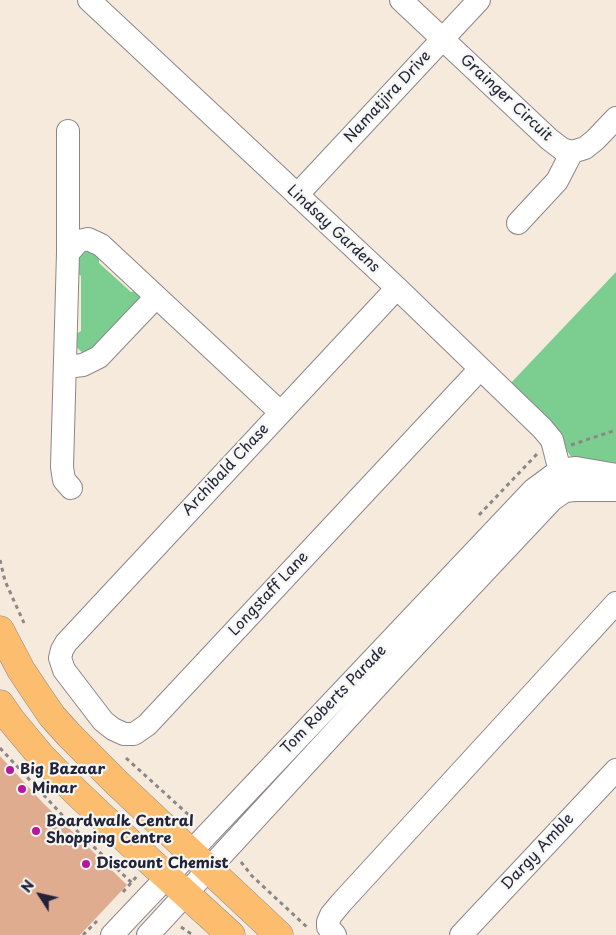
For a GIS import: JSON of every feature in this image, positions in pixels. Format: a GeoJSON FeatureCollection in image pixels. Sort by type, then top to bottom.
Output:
{"type":"FeatureCollection","features":[{"type":"Feature","properties":{"kind":"main road"},"geometry":{"type":"LineString","coordinates":[[0,630],[21,670],[52,716],[97,763],[209,856],[279,935]]}},
{"type":"Feature","properties":{"kind":"main road"},"geometry":{"type":"LineString","coordinates":[[0,704],[41,756],[123,837],[231,935]]}},
{"type":"Feature","properties":{"kind":"street","name":"Lindsay Gardens"},"geometry":{"type":"LineString","coordinates":[[89,0],[397,288],[548,434],[556,453],[562,481]]}},
{"type":"Feature","properties":{"kind":"street","name":"Grainger Circuit"},"geometry":{"type":"LineString","coordinates":[[401,0],[549,139],[562,149],[572,152]]}},
{"type":"Feature","properties":{"kind":"street","name":"Namatjira Drive"},"geometry":{"type":"LineString","coordinates":[[297,195],[479,0]]}},
{"type":"Feature","properties":{"kind":"street"},"geometry":{"type":"LineString","coordinates":[[518,223],[557,181],[572,152],[582,150],[590,145],[616,118]]}},
{"type":"Feature","properties":{"kind":"street"},"geometry":{"type":"LineString","coordinates":[[68,131],[66,366],[62,467],[64,480],[71,488]]}},
{"type":"Feature","properties":{"kind":"street"},"geometry":{"type":"LineString","coordinates":[[68,253],[80,241],[86,239],[96,242],[280,412]]}},
{"type":"Feature","properties":{"kind":"street","name":"Archibald Chase"},"geometry":{"type":"LineString","coordinates":[[61,656],[66,642],[397,288]]}},
{"type":"Feature","properties":{"kind":"street"},"geometry":{"type":"LineString","coordinates":[[66,366],[83,365],[99,358],[156,297]]}},
{"type":"Feature","properties":{"kind":"street","name":"Longstaff Lane"},"geometry":{"type":"LineString","coordinates":[[61,656],[64,670],[103,721],[113,729],[124,734],[134,734],[140,730],[480,368]]}},
{"type":"Feature","properties":{"kind":"street"},"geometry":{"type":"LineString","coordinates":[[616,475],[576,468],[562,481],[583,489],[616,490]]}},
{"type":"Feature","properties":{"kind":"street","name":"Tom Roberts Parade"},"geometry":{"type":"LineString","coordinates":[[112,935],[177,885],[209,856],[385,662],[533,490],[562,481]]}},
{"type":"Feature","properties":{"kind":"street"},"geometry":{"type":"LineString","coordinates":[[335,935],[328,927],[331,915],[616,603]]}},
{"type":"Feature","properties":{"kind":"street","name":"Tom Roberts Parade"},"geometry":{"type":"LineString","coordinates":[[209,856],[385,662]]}},
{"type":"Feature","properties":{"kind":"street","name":"Dargy Amble"},"geometry":{"type":"LineString","coordinates":[[461,935],[616,770]]}},
{"type":"Feature","properties":{"kind":"street","name":"Tom Roberts Parade"},"geometry":{"type":"LineString","coordinates":[[148,935],[177,885]]}},
{"type":"Feature","properties":{"kind":"path"},"geometry":{"type":"LineString","coordinates":[[0,748],[78,832],[131,883]]}},
{"type":"Feature","properties":{"kind":"path"},"geometry":{"type":"LineString","coordinates":[[209,856],[242,863],[252,876],[315,935]]}},
{"type":"Feature","properties":{"kind":"green space"},"geometry":{"type":"Polygon","coordinates":[[[92,250],[99,255],[99,263],[131,292],[137,291],[142,295],[142,304],[85,355],[75,346],[76,334],[81,331],[81,276],[76,272],[75,260],[81,253],[92,250]]]}},
{"type":"Feature","properties":{"kind":"green space"},"geometry":{"type":"Polygon","coordinates":[[[616,272],[616,469],[572,458],[556,429],[509,385],[616,272]]]}},
{"type":"Feature","properties":{"kind":"building","name":"Boardwalk Central Shopping Centre"},"geometry":{"type":"Polygon","coordinates":[[[0,756],[43,803],[127,885],[80,935],[0,935],[0,756]]]}},
{"type":"Feature","properties":{"kind":"place","name":"Big Bazaar"},"geometry":{"type":"Point","coordinates":[10,770]}},
{"type":"Feature","properties":{"kind":"place","name":"Minar"},"geometry":{"type":"Point","coordinates":[22,789]}},
{"type":"Feature","properties":{"kind":"place","name":"Boardwalk Central Shopping Centre"},"geometry":{"type":"Point","coordinates":[36,831]}},
{"type":"Feature","properties":{"kind":"place","name":"Discount Chemist"},"geometry":{"type":"Point","coordinates":[86,864]}}]}
